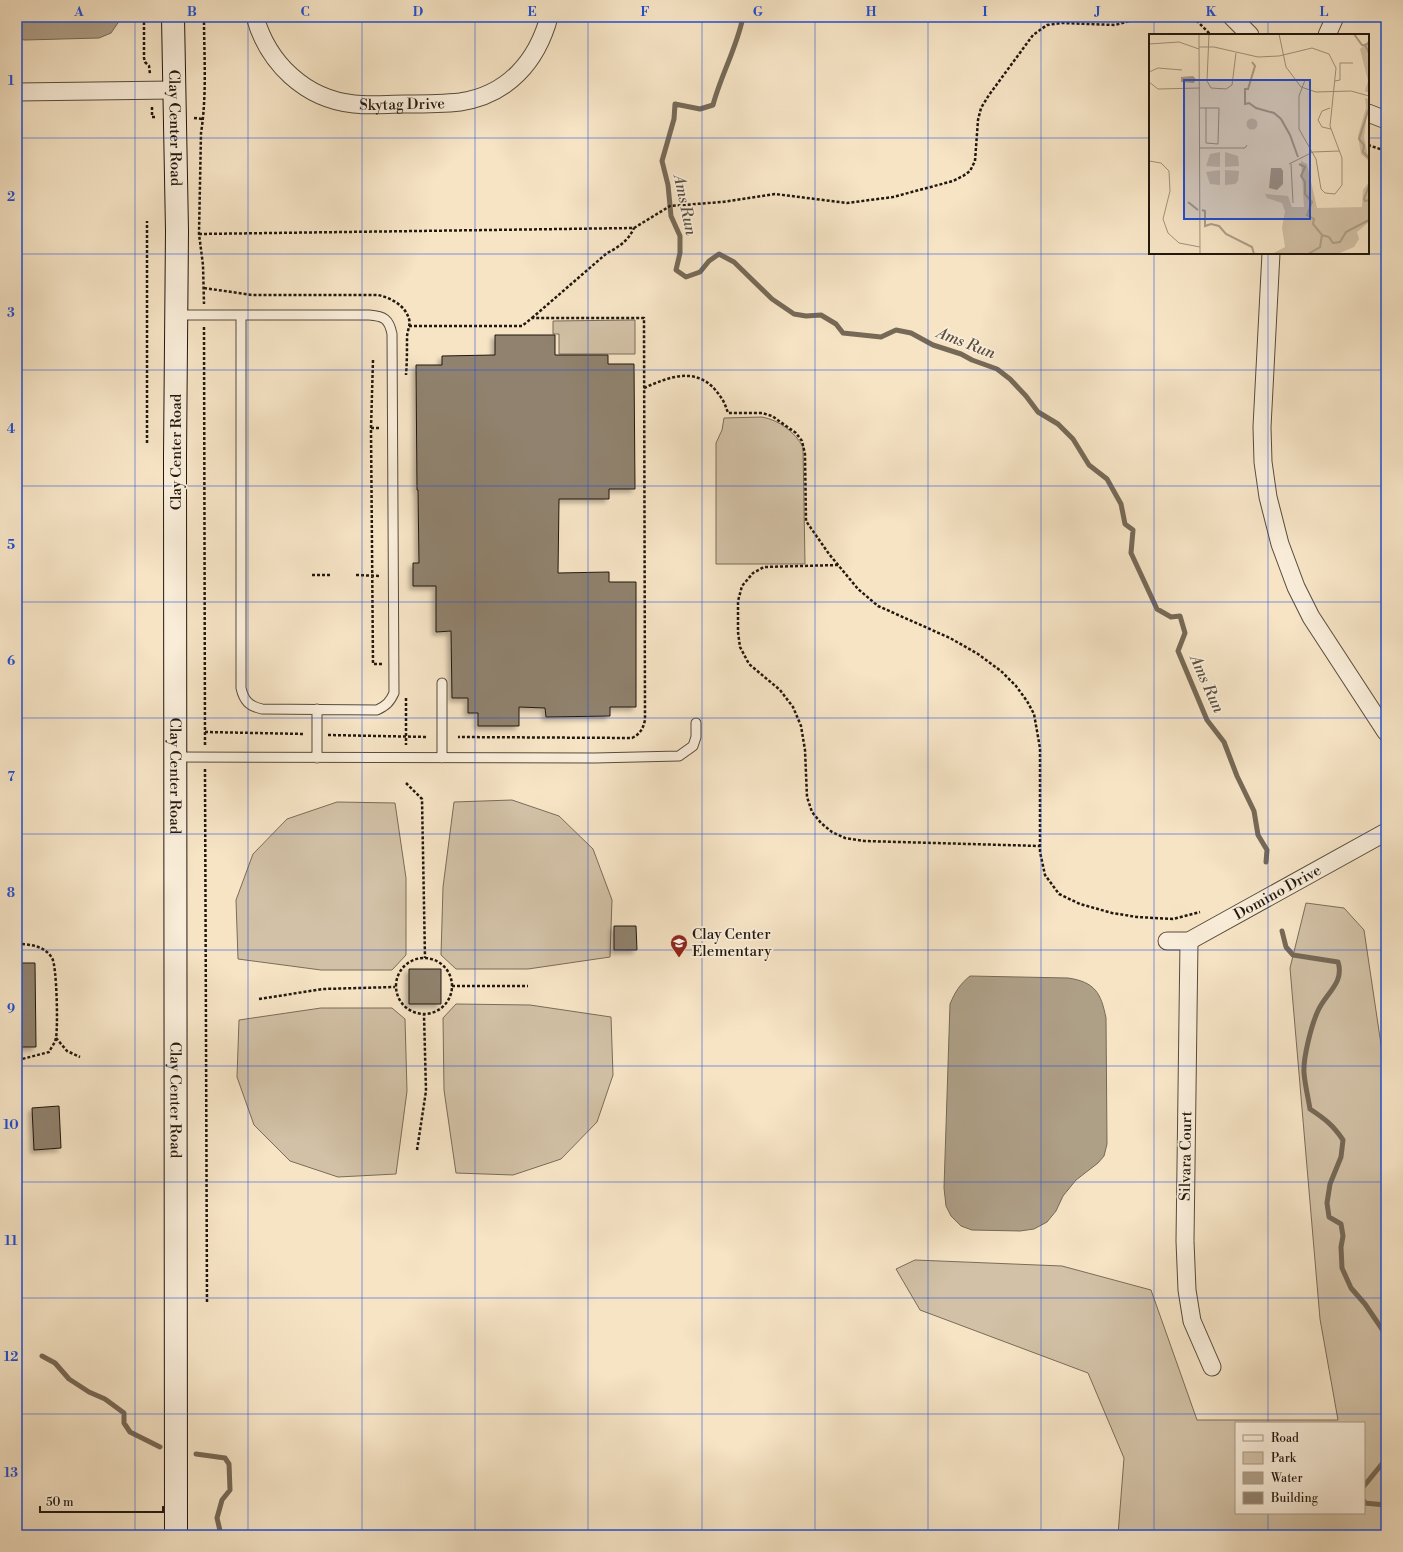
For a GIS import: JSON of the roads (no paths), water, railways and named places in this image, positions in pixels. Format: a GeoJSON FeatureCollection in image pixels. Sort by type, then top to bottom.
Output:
{"type":"FeatureCollection","features":[{"type":"Feature","properties":{"kind":"street","name":"Clay Center Road"},"geometry":{"type":"LineString","coordinates":[[172,17],[177,231],[175,757],[176,1535]]}},
{"type":"Feature","properties":{"kind":"street","name":"Skytag Drive"},"geometry":{"type":"LineString","coordinates":[[255,17],[264,41],[281,67],[291,76],[312,91],[324,96],[353,104],[373,105],[445,104],[462,102],[476,98],[500,87],[513,79],[535,52],[543,36],[549,17]]}},
{"type":"Feature","properties":{"kind":"street"},"geometry":{"type":"LineString","coordinates":[[1232,17],[1249,34]]}},
{"type":"Feature","properties":{"kind":"street"},"geometry":{"type":"LineString","coordinates":[[1328,34],[1336,17]]}},
{"type":"Feature","properties":{"kind":"street"},"geometry":{"type":"LineString","coordinates":[[17,92],[173,90]]}},
{"type":"Feature","properties":{"kind":"street"},"geometry":{"type":"LineString","coordinates":[[1369,113],[1386,120]]}},
{"type":"Feature","properties":{"kind":"street"},"geometry":{"type":"LineString","coordinates":[[1270,254],[1262,426],[1263,462],[1268,497],[1280,544],[1296,587],[1311,617],[1386,732]]}},
{"type":"Feature","properties":{"kind":"street","name":"Domino Drive"},"geometry":{"type":"LineString","coordinates":[[1167,941],[1189,941],[1386,832]]}},
{"type":"Feature","properties":{"kind":"street","name":"Silvara Court"},"geometry":{"type":"LineString","coordinates":[[1189,941],[1185,1241],[1187,1290],[1192,1321],[1212,1367]]}},
{"type":"Feature","properties":{"kind":"lane"},"geometry":{"type":"LineString","coordinates":[[176,315],[204,315],[241,315],[380,315],[388,321],[391,326],[394,693],[390,701],[384,707],[377,710],[262,709],[254,707],[248,703],[243,696],[241,688],[241,315]]}},
{"type":"Feature","properties":{"kind":"lane"},"geometry":{"type":"LineString","coordinates":[[442,683],[442,758]]}},
{"type":"Feature","properties":{"kind":"lane"},"geometry":{"type":"LineString","coordinates":[[317,709],[317,758]]}},
{"type":"Feature","properties":{"kind":"lane"},"geometry":{"type":"LineString","coordinates":[[175,757],[595,758],[679,756],[693,746],[696,736],[696,723]]}},
{"type":"Feature","properties":{"kind":"water"},"geometry":{"type":"Polygon","coordinates":[[[17,17],[122,17],[111,33],[99,38],[25,40],[17,39],[17,17]]]}},
{"type":"Feature","properties":{"kind":"water"},"geometry":{"type":"Polygon","coordinates":[[[970,976],[1068,978],[1077,980],[1085,982],[1095,990],[1099,995],[1104,1009],[1106,1018],[1107,1144],[1104,1156],[1098,1163],[1076,1180],[1063,1196],[1056,1211],[1047,1222],[1034,1229],[1020,1231],[972,1230],[961,1226],[951,1216],[946,1206],[944,1188],[950,1004],[958,988],[970,976]]]}},
{"type":"Feature","properties":{"kind":"waterway","name":"Ams Run"},"geometry":{"type":"LineString","coordinates":[[743,17],[737,39],[713,105],[700,109],[675,104],[674,119],[662,161],[668,185],[671,216],[680,236],[680,253],[676,270],[686,277],[700,272],[709,261],[719,254],[734,262],[772,299],[794,314],[806,316],[821,315],[836,324],[843,333],[881,337],[896,330],[911,333],[933,345],[961,354],[972,360],[997,369],[1010,379],[1026,396],[1038,412],[1058,424],[1073,439],[1089,465],[1107,479],[1121,504],[1125,524],[1133,530],[1131,553],[1157,609],[1171,617],[1180,616],[1185,633],[1178,651],[1207,720],[1224,742],[1237,776],[1254,811],[1258,835],[1267,850],[1266,862]]}},
{"type":"Feature","properties":{"kind":"waterway","name":"Ams Run"},"geometry":{"type":"LineString","coordinates":[[1282,931],[1286,947],[1293,955],[1338,962],[1339,977],[1333,989],[1320,1006],[1312,1026],[1305,1059],[1304,1078],[1310,1109],[1336,1130],[1343,1140],[1341,1157],[1330,1184],[1327,1203],[1329,1217],[1341,1224],[1343,1236],[1341,1247],[1342,1268],[1351,1288],[1365,1304],[1386,1335]]}},
{"type":"Feature","properties":{"kind":"waterway"},"geometry":{"type":"LineString","coordinates":[[42,1356],[55,1363],[69,1379],[89,1392],[105,1399],[124,1413],[124,1423],[130,1432],[160,1447]]}},
{"type":"Feature","properties":{"kind":"waterway"},"geometry":{"type":"LineString","coordinates":[[196,1454],[225,1458],[229,1464],[230,1490],[222,1500],[217,1518],[221,1535]]}},
{"type":"Feature","properties":{"kind":"waterway","name":"Ams Run"},"geometry":{"type":"LineString","coordinates":[[1365,1485],[1386,1459]]}},
{"type":"Feature","properties":{"kind":"waterway","name":"Ams Run"},"geometry":{"type":"LineString","coordinates":[[1365,1503],[1386,1505]]}},
{"type":"Feature","properties":{"kind":"place","name":"Clay Center Elementary"},"geometry":{"type":"Point","coordinates":[679,958]}}]}
